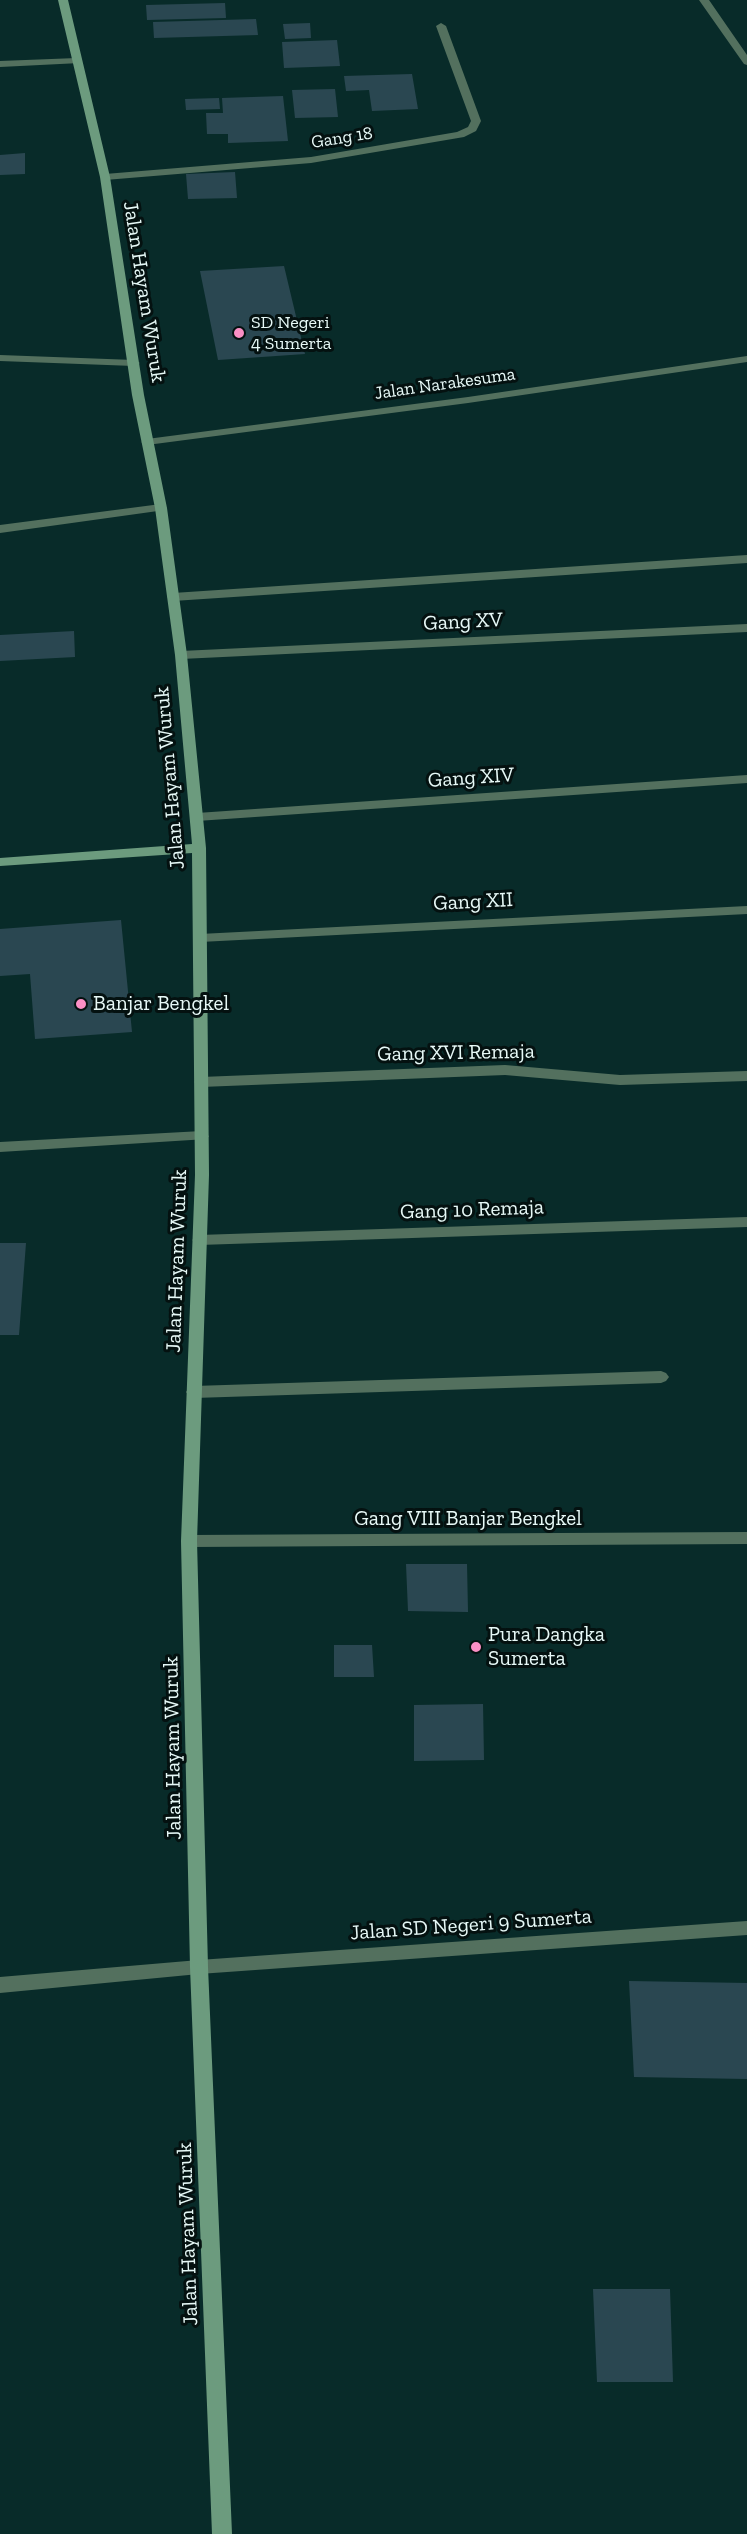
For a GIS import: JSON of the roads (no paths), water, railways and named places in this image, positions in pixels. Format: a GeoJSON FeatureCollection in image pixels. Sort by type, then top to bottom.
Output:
{"type":"FeatureCollection","features":[{"type":"Feature","properties":{"kind":"main road","name":"Jalan Hayam Wuruk"},"geometry":{"type":"LineString","coordinates":[[63,0],[105,177],[147,442],[160,508],[181,655],[199,848],[202,1136],[189,1541],[199,1967],[222,2534]]}},
{"type":"Feature","properties":{"kind":"main road"},"geometry":{"type":"LineString","coordinates":[[0,862],[199,848]]}},
{"type":"Feature","properties":{"kind":"street"},"geometry":{"type":"LineString","coordinates":[[704,0],[747,62]]}},
{"type":"Feature","properties":{"kind":"street","name":"Gang 18"},"geometry":{"type":"LineString","coordinates":[[105,177],[311,160],[466,132],[472,129],[476,121],[441,26]]}},
{"type":"Feature","properties":{"kind":"street"},"geometry":{"type":"LineString","coordinates":[[0,64],[77,61]]}},
{"type":"Feature","properties":{"kind":"street"},"geometry":{"type":"LineString","coordinates":[[0,358],[134,363]]}},
{"type":"Feature","properties":{"kind":"street","name":"Jalan Narakesuma"},"geometry":{"type":"LineString","coordinates":[[147,442],[468,400],[747,359]]}},
{"type":"Feature","properties":{"kind":"street"},"geometry":{"type":"LineString","coordinates":[[0,529],[160,508]]}},
{"type":"Feature","properties":{"kind":"street"},"geometry":{"type":"LineString","coordinates":[[173,597],[747,559]]}},
{"type":"Feature","properties":{"kind":"street","name":"Gang XV"},"geometry":{"type":"LineString","coordinates":[[181,655],[747,628]]}},
{"type":"Feature","properties":{"kind":"street","name":"Gang XIV"},"geometry":{"type":"LineString","coordinates":[[197,817],[747,779]]}},
{"type":"Feature","properties":{"kind":"street","name":"Gang XII"},"geometry":{"type":"LineString","coordinates":[[200,938],[747,910]]}},
{"type":"Feature","properties":{"kind":"street","name":"Gang XVI Remaja"},"geometry":{"type":"LineString","coordinates":[[201,1082],[505,1070],[620,1080],[747,1076]]}},
{"type":"Feature","properties":{"kind":"street"},"geometry":{"type":"LineString","coordinates":[[0,1147],[202,1136]]}},
{"type":"Feature","properties":{"kind":"street","name":"Gang 10 Remaja"},"geometry":{"type":"LineString","coordinates":[[199,1240],[747,1222]]}},
{"type":"Feature","properties":{"kind":"street"},"geometry":{"type":"LineString","coordinates":[[194,1392],[661,1377]]}},
{"type":"Feature","properties":{"kind":"street","name":"Gang VIII Banjar Bengkel"},"geometry":{"type":"LineString","coordinates":[[189,1541],[747,1538]]}},
{"type":"Feature","properties":{"kind":"street","name":"Jalan SD Negeri 9 Sumerta"},"geometry":{"type":"LineString","coordinates":[[0,1985],[199,1967],[747,1928]]}},
{"type":"Feature","properties":{"kind":"place","name":"SD Negeri 4 Sumerta"},"geometry":{"type":"Point","coordinates":[239,333]}},
{"type":"Feature","properties":{"kind":"place","name":"Banjar Bengkel"},"geometry":{"type":"Point","coordinates":[81,1004]}},
{"type":"Feature","properties":{"kind":"place","name":"Pura Dangka Sumerta"},"geometry":{"type":"Point","coordinates":[476,1647]}}]}
